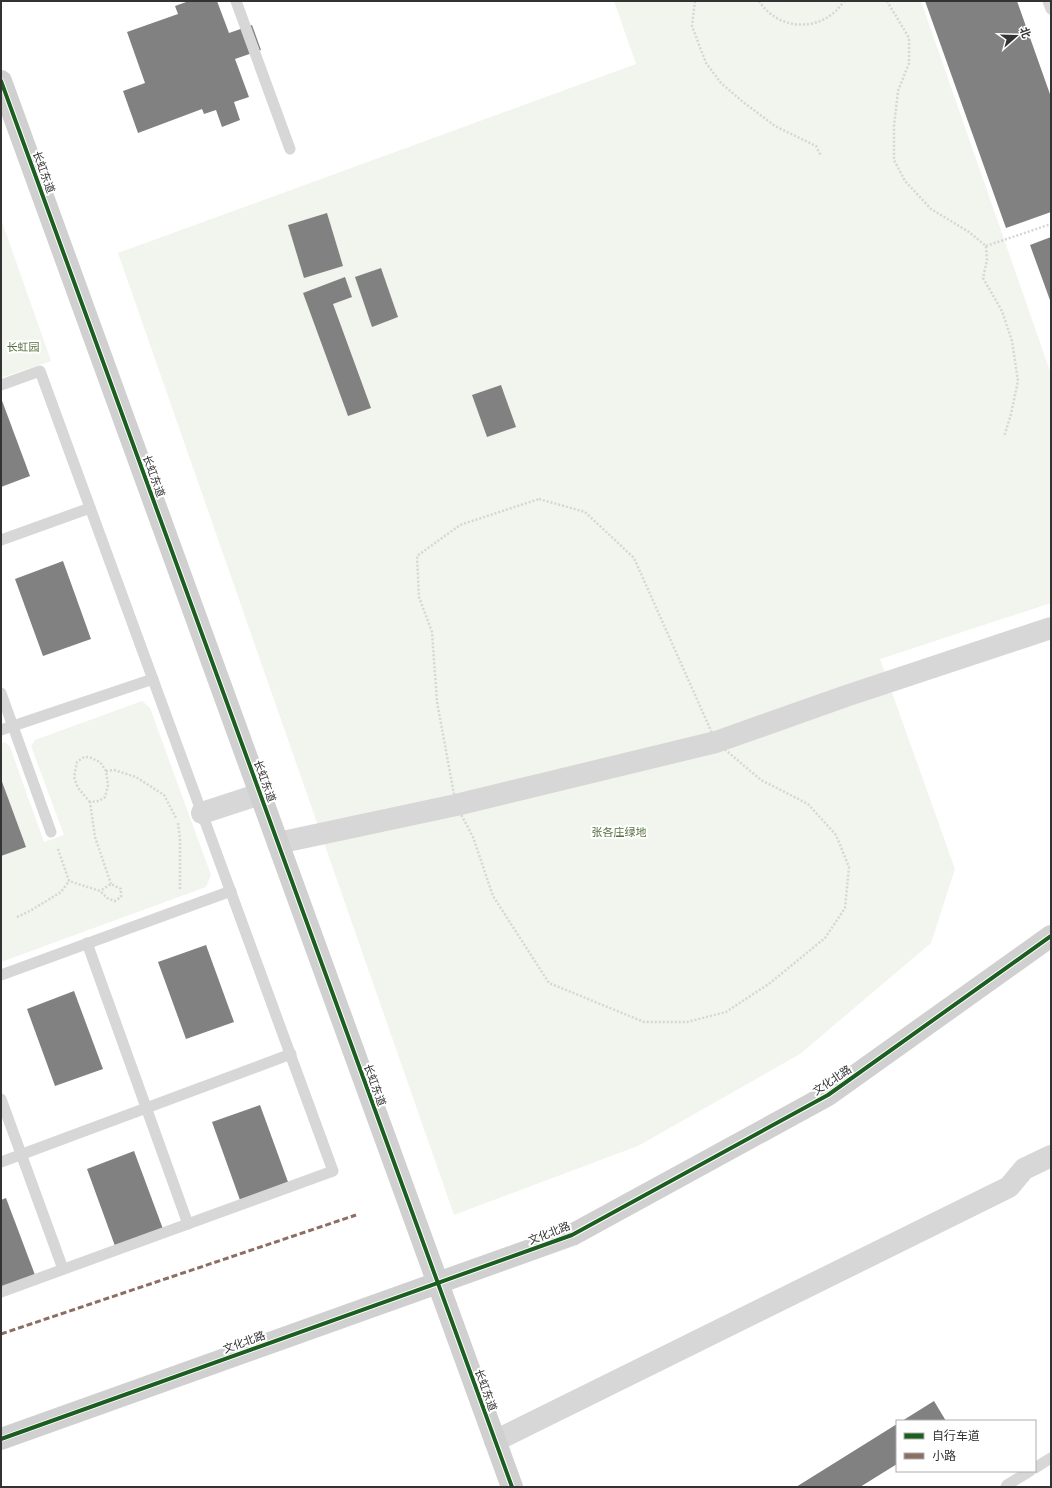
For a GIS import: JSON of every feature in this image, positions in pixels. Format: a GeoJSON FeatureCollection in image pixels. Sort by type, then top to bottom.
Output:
{"type":"FeatureCollection","features":[{"type":"Feature","properties":{"kind":"street","name":"长虹东道"},"geometry":{"type":"LineString","coordinates":[[1,81],[512,1487]]}},
{"type":"Feature","properties":{"kind":"street"},"geometry":{"type":"LineString","coordinates":[[278,843],[456,805],[716,742],[846,696],[1051,628]]}},
{"type":"Feature","properties":{"kind":"street"},"geometry":{"type":"LineString","coordinates":[[202,813],[260,794]]}},
{"type":"Feature","properties":{"kind":"street","name":"文化北路"},"geometry":{"type":"LineString","coordinates":[[1,1439],[572,1235],[828,1095],[1051,936]]}},
{"type":"Feature","properties":{"kind":"street"},"geometry":{"type":"LineString","coordinates":[[495,1440],[1009,1187],[1024,1169],[1051,1156]]}},
{"type":"Feature","properties":{"kind":"lane"},"geometry":{"type":"LineString","coordinates":[[236,1],[290,149]]}},
{"type":"Feature","properties":{"kind":"lane"},"geometry":{"type":"LineString","coordinates":[[1048,1],[1051,9]]}},
{"type":"Feature","properties":{"kind":"lane"},"geometry":{"type":"LineString","coordinates":[[1,385],[40,371],[333,1171],[1,1292]]}},
{"type":"Feature","properties":{"kind":"lane"},"geometry":{"type":"LineString","coordinates":[[1,540],[90,508]]}},
{"type":"Feature","properties":{"kind":"lane"},"geometry":{"type":"LineString","coordinates":[[1,730],[153,679]]}},
{"type":"Feature","properties":{"kind":"lane"},"geometry":{"type":"LineString","coordinates":[[1,693],[51,832]]}},
{"type":"Feature","properties":{"kind":"lane"},"geometry":{"type":"LineString","coordinates":[[1,975],[231,891]]}},
{"type":"Feature","properties":{"kind":"lane"},"geometry":{"type":"LineString","coordinates":[[87,943],[188,1224]]}},
{"type":"Feature","properties":{"kind":"lane"},"geometry":{"type":"LineString","coordinates":[[1,1162],[291,1054]]}},
{"type":"Feature","properties":{"kind":"lane"},"geometry":{"type":"LineString","coordinates":[[1,1099],[63,1269]]}},
{"type":"Feature","properties":{"kind":"lane"},"geometry":{"type":"LineString","coordinates":[[1036,1467],[1051,1458]]}},
{"type":"Feature","properties":{"kind":"lane"},"geometry":{"type":"LineString","coordinates":[[1006,1487],[1028,1472]]}},
{"type":"Feature","properties":{"kind":"path"},"geometry":{"type":"LineString","coordinates":[[695,1],[692,26],[706,63],[721,83],[775,126],[816,146],[821,156]]}},
{"type":"Feature","properties":{"kind":"path"},"geometry":{"type":"LineString","coordinates":[[758,1],[764,9],[778,20],[795,25],[811,24],[826,19],[839,8],[844,1]]}},
{"type":"Feature","properties":{"kind":"path"},"geometry":{"type":"LineString","coordinates":[[886,1],[909,38],[909,63],[898,90],[894,126],[894,160],[905,181],[931,209],[969,232],[986,246],[987,260],[983,278],[1002,311],[1012,341],[1018,381],[1011,414],[1004,437]]}},
{"type":"Feature","properties":{"kind":"path"},"geometry":{"type":"LineString","coordinates":[[986,246],[1051,224]]}},
{"type":"Feature","properties":{"kind":"path"},"geometry":{"type":"LineString","coordinates":[[539,499],[585,512],[634,558],[716,742],[761,780],[808,804],[836,835],[849,867],[845,908],[825,938],[770,983],[726,1012],[687,1022],[644,1022],[549,983],[493,896],[473,837],[456,805],[437,702],[432,632],[419,597],[416,556],[460,525],[539,499]]}},
{"type":"Feature","properties":{"kind":"path"},"geometry":{"type":"LineString","coordinates":[[69,881],[100,891],[107,898],[115,901],[121,898],[121,889],[111,884],[95,837],[90,802],[78,788],[74,777],[77,762],[84,757],[89,757],[100,762],[106,771],[108,786],[105,797],[99,801],[90,802]]}},
{"type":"Feature","properties":{"kind":"path"},"geometry":{"type":"LineString","coordinates":[[106,771],[114,770],[136,777],[164,795],[177,822],[180,840],[180,890]]}},
{"type":"Feature","properties":{"kind":"path"},"geometry":{"type":"LineString","coordinates":[[51,832],[69,881]]}},
{"type":"Feature","properties":{"kind":"path"},"geometry":{"type":"LineString","coordinates":[[17,917],[30,911],[61,892],[69,881]]}},
{"type":"Feature","properties":{"kind":"path"},"geometry":{"type":"LineString","coordinates":[[100,891],[111,884]]}},
{"type":"Feature","properties":{"kind":"green space","name":"张各庄绿地"},"geometry":{"type":"Polygon","coordinates":[[[614,1],[921,1],[1051,374],[1051,603],[880,659],[955,869],[931,943],[800,1054],[638,1146],[454,1215],[118,253],[636,64],[614,1]]]}},
{"type":"Feature","properties":{"kind":"green space","name":"长虹园"},"geometry":{"type":"Polygon","coordinates":[[[1,219],[51,361],[1,378],[1,219]]]}},
{"type":"Feature","properties":{"kind":"green space"},"geometry":{"type":"Polygon","coordinates":[[[142,701],[150,708],[211,875],[206,887],[1,962],[1,744],[5,742],[10,747],[44,842],[64,835],[31,746],[35,740],[142,701]]]}},
{"type":"Feature","properties":{"kind":"building"},"geometry":{"type":"Polygon","coordinates":[[[189,1],[217,1],[229,33],[252,25],[261,50],[235,59],[249,97],[234,102],[240,120],[222,127],[216,110],[204,114],[202,109],[138,133],[123,91],[145,83],[127,32],[178,14],[175,6],[189,1]]]}},
{"type":"Feature","properties":{"kind":"building"},"geometry":{"type":"Polygon","coordinates":[[[925,1],[1017,1],[1051,97],[1051,212],[1006,228],[925,1]]]}},
{"type":"Feature","properties":{"kind":"building"},"geometry":{"type":"Polygon","coordinates":[[[327,213],[343,266],[304,278],[288,225],[327,213]]]}},
{"type":"Feature","properties":{"kind":"building"},"geometry":{"type":"Polygon","coordinates":[[[1051,237],[1051,303],[1030,245],[1051,237]]]}},
{"type":"Feature","properties":{"kind":"building"},"geometry":{"type":"Polygon","coordinates":[[[381,268],[398,317],[372,327],[355,277],[381,268]]]}},
{"type":"Feature","properties":{"kind":"building"},"geometry":{"type":"Polygon","coordinates":[[[345,277],[352,297],[333,304],[371,408],[348,416],[303,293],[345,277]]]}},
{"type":"Feature","properties":{"kind":"building"},"geometry":{"type":"Polygon","coordinates":[[[501,385],[516,427],[487,437],[472,395],[501,385]]]}},
{"type":"Feature","properties":{"kind":"building"},"geometry":{"type":"Polygon","coordinates":[[[1,398],[30,476],[1,487],[1,398]]]}},
{"type":"Feature","properties":{"kind":"building"},"geometry":{"type":"Polygon","coordinates":[[[63,561],[91,639],[43,656],[15,579],[63,561]]]}},
{"type":"Feature","properties":{"kind":"building"},"geometry":{"type":"Polygon","coordinates":[[[1,779],[26,847],[1,856],[1,779]]]}},
{"type":"Feature","properties":{"kind":"building"},"geometry":{"type":"Polygon","coordinates":[[[206,945],[234,1022],[186,1039],[158,962],[206,945]]]}},
{"type":"Feature","properties":{"kind":"building"},"geometry":{"type":"Polygon","coordinates":[[[74,991],[103,1069],[55,1086],[27,1009],[74,991]]]}},
{"type":"Feature","properties":{"kind":"building"},"geometry":{"type":"Polygon","coordinates":[[[260,1105],[288,1182],[240,1200],[212,1122],[260,1105]]]}},
{"type":"Feature","properties":{"kind":"building"},"geometry":{"type":"Polygon","coordinates":[[[134,1151],[163,1229],[115,1246],[87,1169],[134,1151]]]}},
{"type":"Feature","properties":{"kind":"building"},"geometry":{"type":"Polygon","coordinates":[[[6,1198],[35,1275],[1,1287],[1,1200],[6,1198]]]}},
{"type":"Feature","properties":{"kind":"building"},"geometry":{"type":"Polygon","coordinates":[[[934,1401],[945,1420],[904,1420],[934,1401]]]}},
{"type":"Feature","properties":{"kind":"building"},"geometry":{"type":"Polygon","coordinates":[[[896,1425],[896,1465],[860,1487],[796,1487],[896,1425]]]}},
{"type":"Feature","properties":{"kind":"marked path"},"geometry":{"type":"LineString","coordinates":[[1,1334],[356,1215]]}},
{"type":"Feature","properties":{"kind":"cycle path"},"geometry":{"type":"LineString","coordinates":[[1,81],[512,1487]]}},
{"type":"Feature","properties":{"kind":"cycle path"},"geometry":{"type":"LineString","coordinates":[[1,1439],[572,1235],[828,1095],[1051,936]]}}]}
